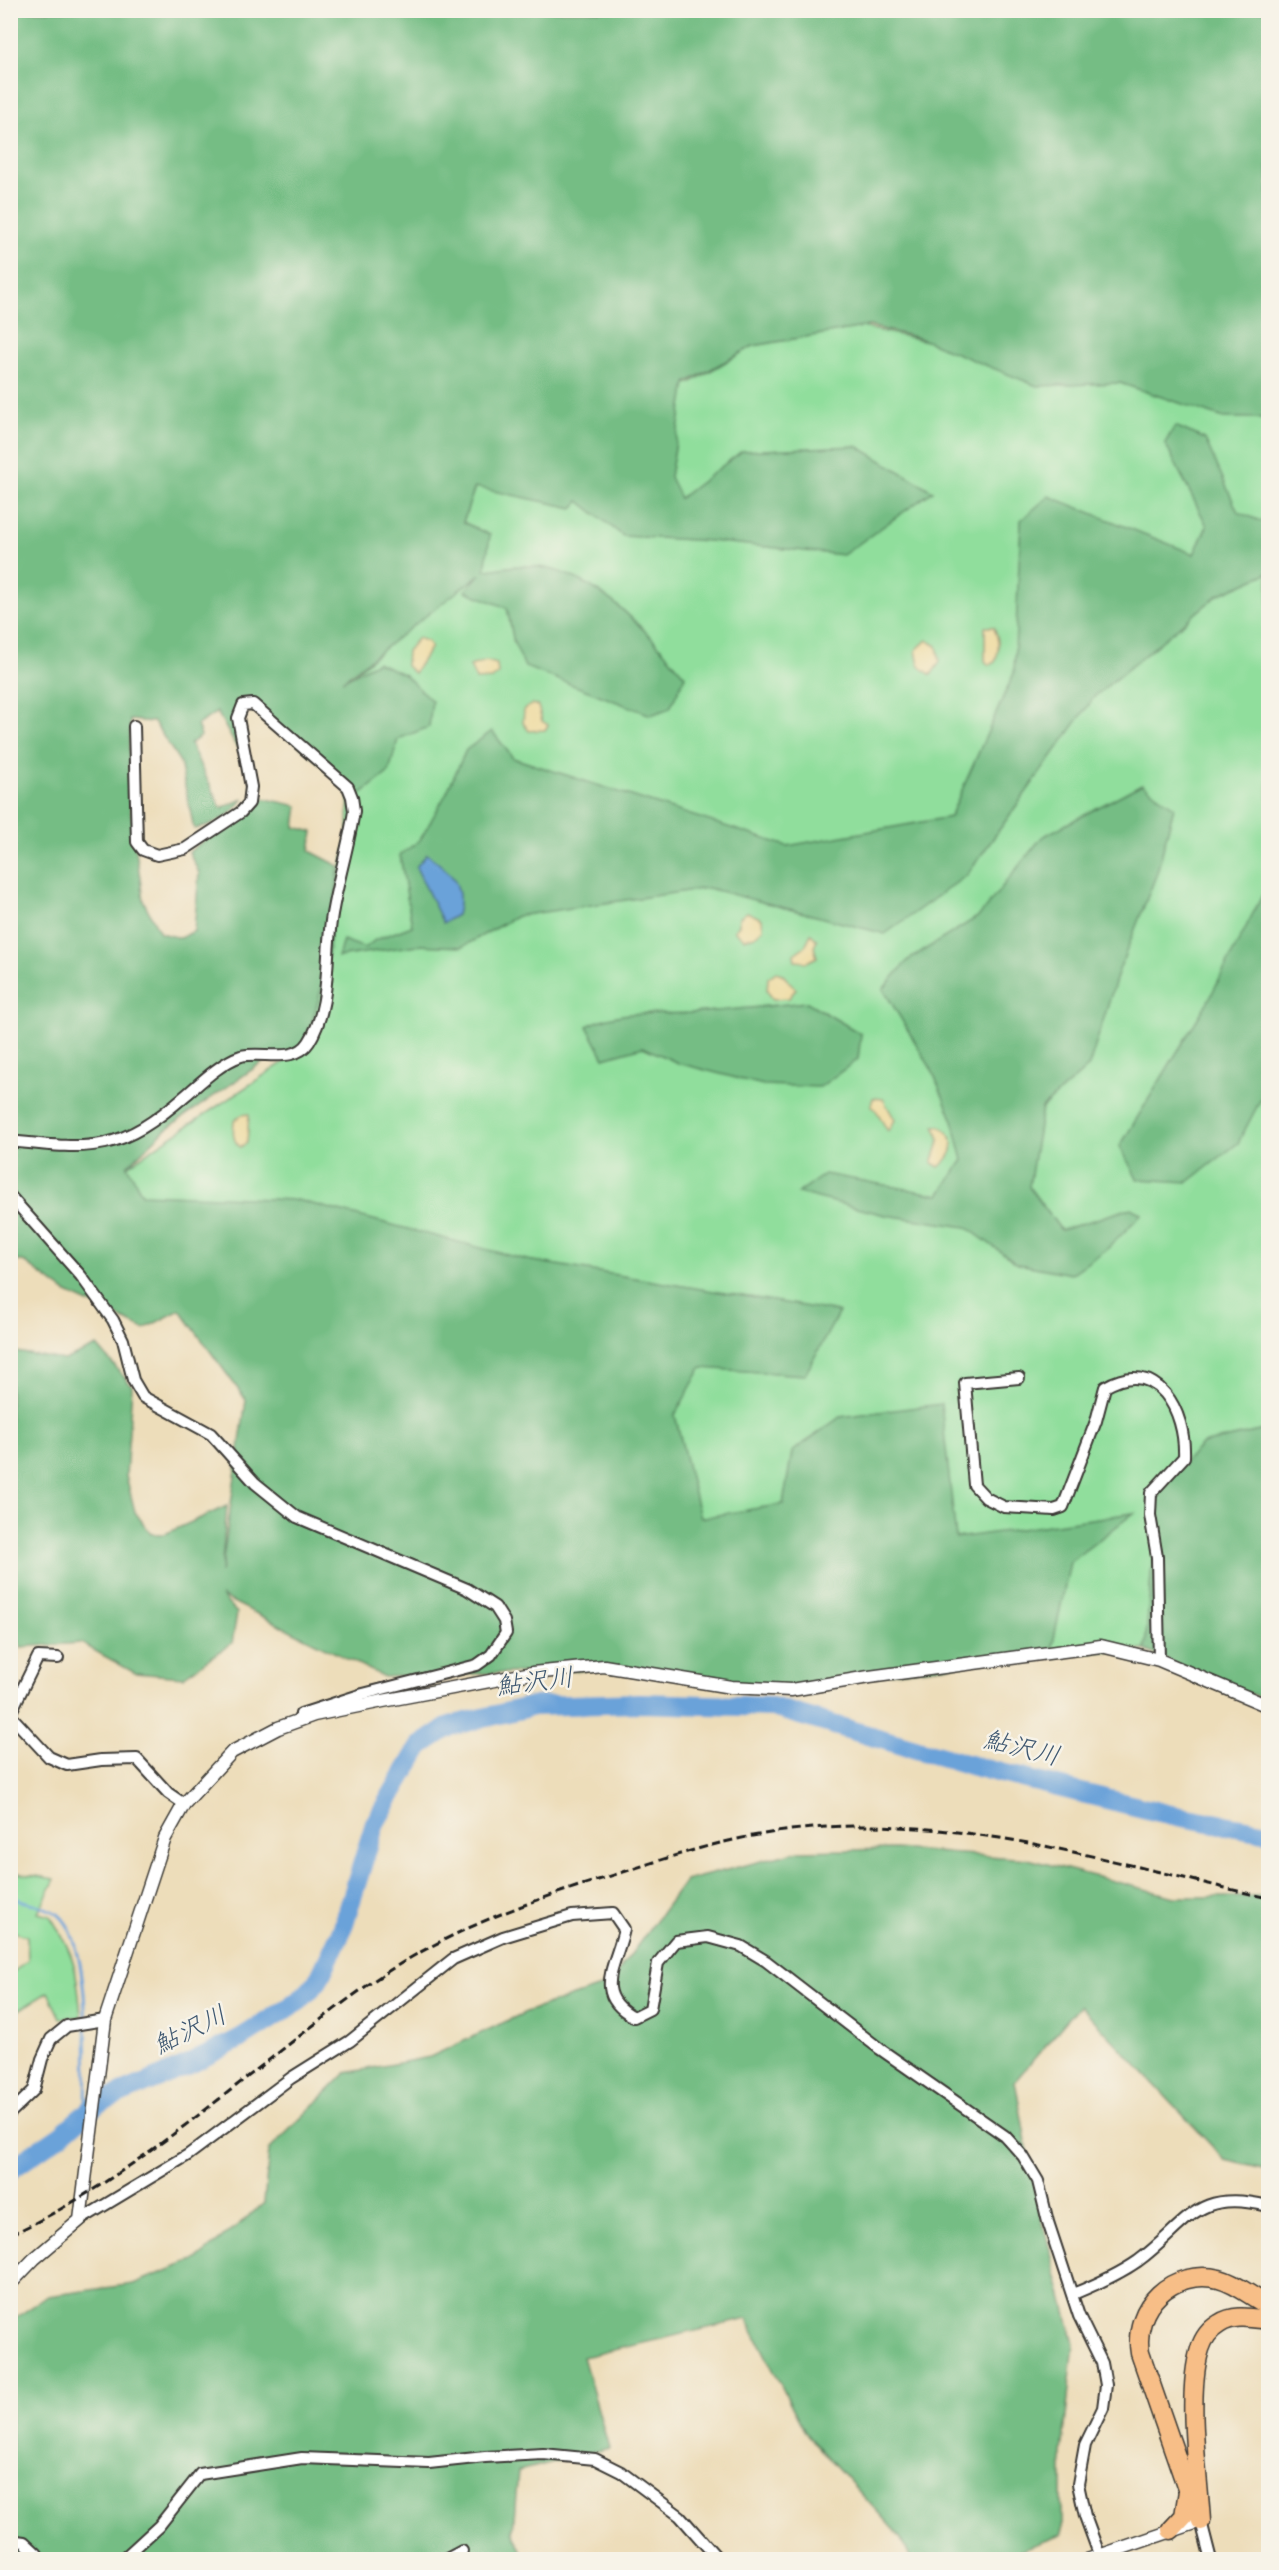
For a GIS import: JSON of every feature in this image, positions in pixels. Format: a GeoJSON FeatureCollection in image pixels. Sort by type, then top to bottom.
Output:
{"type":"FeatureCollection","features":[{"type":"Feature","properties":{"kind":"highway"},"geometry":{"type":"LineString","coordinates":[[1171,2530],[1184,2516],[1188,2491],[1140,2353],[1138,2342],[1141,2319],[1161,2292],[1193,2278],[1230,2282],[1269,2305]]}},
{"type":"Feature","properties":{"kind":"highway"},"geometry":{"type":"LineString","coordinates":[[1201,2521],[1195,2403],[1199,2352],[1206,2335],[1227,2320],[1246,2318],[1269,2320]]}},
{"type":"Feature","properties":{"kind":"street"},"geometry":{"type":"LineString","coordinates":[[10,1141],[69,1147],[110,1144],[127,1138],[177,1103],[208,1076],[240,1057],[299,1052],[308,1044],[318,1024],[332,910],[354,811],[348,787],[253,704],[243,705],[238,718],[251,787],[249,803],[241,812],[185,849],[157,855],[143,850],[137,842],[134,726]]}},
{"type":"Feature","properties":{"kind":"street"},"geometry":{"type":"LineString","coordinates":[[10,1196],[81,1276],[113,1320],[123,1340],[133,1380],[143,1397],[212,1434],[255,1483],[297,1517],[484,1598],[495,1607],[504,1621],[506,1633],[502,1642],[477,1665],[310,1710],[232,1752],[184,1804],[165,1838],[105,2020],[95,2115],[80,2220]]}},
{"type":"Feature","properties":{"kind":"street"},"geometry":{"type":"LineString","coordinates":[[1019,1378],[965,1383],[974,1485],[986,1498],[1004,1508],[1054,1510],[1063,1507],[1096,1421],[1106,1387],[1116,1381],[1137,1378],[1157,1384],[1176,1409],[1185,1442],[1184,1457],[1151,1493],[1150,1515],[1157,1557],[1159,1660]]}},
{"type":"Feature","properties":{"kind":"street"},"geometry":{"type":"LineString","coordinates":[[278,1728],[314,1715],[532,1673],[604,1666],[731,1687],[791,1690],[869,1677],[1101,1647],[1159,1660],[1269,1706]]}},
{"type":"Feature","properties":{"kind":"street"},"geometry":{"type":"LineString","coordinates":[[58,1658],[38,1657],[10,1714],[49,1757],[67,1765],[101,1760],[137,1759],[168,1793],[184,1804]]}},
{"type":"Feature","properties":{"kind":"street"},"geometry":{"type":"LineString","coordinates":[[10,2284],[34,2259],[80,2220],[188,2155],[291,2078],[350,2041],[453,1959],[503,1937],[572,1916],[613,1914],[624,1929],[619,1955],[610,1968],[610,1994],[618,2008],[633,2017],[650,2009],[658,1963],[676,1941],[708,1937],[741,1946],[798,1983],[880,2049],[1005,2136],[1023,2156],[1038,2181],[1048,2222],[1079,2316],[1102,2363],[1106,2385],[1103,2408],[1085,2445],[1078,2484],[1085,2516],[1100,2554]]}},
{"type":"Feature","properties":{"kind":"street"},"geometry":{"type":"LineString","coordinates":[[10,2114],[34,2090],[42,2059],[51,2039],[67,2026],[105,2020]]}},
{"type":"Feature","properties":{"kind":"street"},"geometry":{"type":"LineString","coordinates":[[1072,2294],[1137,2262],[1196,2210],[1226,2201],[1269,2206]]}},
{"type":"Feature","properties":{"kind":"street"},"geometry":{"type":"LineString","coordinates":[[122,2559],[159,2526],[200,2474],[302,2458],[429,2463],[543,2454],[595,2459],[621,2472],[680,2516],[719,2559]]}},
{"type":"Feature","properties":{"kind":"street"},"geometry":{"type":"LineString","coordinates":[[1087,2559],[1201,2521],[1211,2559]]}},
{"type":"Feature","properties":{"kind":"street"},"geometry":{"type":"LineString","coordinates":[[10,2540],[24,2542],[37,2554],[37,2559]]}},
{"type":"Feature","properties":{"kind":"street"},"geometry":{"type":"LineString","coordinates":[[445,2559],[462,2551]]}},
{"type":"Feature","properties":{"kind":"green space"},"geometry":{"type":"Polygon","coordinates":[[[11,11],[1268,11],[1268,418],[1224,418],[1120,383],[1037,386],[919,338],[869,326],[753,346],[686,383],[670,477],[680,498],[742,451],[857,446],[933,491],[843,555],[710,541],[623,536],[579,501],[573,508],[475,487],[463,522],[490,535],[485,570],[521,566],[546,568],[570,575],[592,587],[634,620],[685,676],[670,708],[651,715],[525,667],[514,643],[507,608],[465,591],[480,574],[342,681],[377,662],[405,675],[432,701],[429,727],[398,739],[389,772],[358,796],[245,699],[236,713],[242,750],[236,746],[217,712],[197,725],[201,736],[190,744],[221,808],[243,799],[222,819],[194,829],[180,762],[154,722],[130,720],[128,792],[143,900],[160,933],[181,938],[194,931],[199,873],[189,852],[258,797],[298,806],[295,827],[313,832],[310,851],[339,866],[327,961],[316,1008],[299,1052],[273,1055],[165,1130],[127,1166],[142,1194],[297,1200],[527,1260],[839,1312],[805,1375],[701,1368],[675,1415],[700,1518],[783,1504],[792,1452],[840,1417],[941,1404],[956,1538],[1134,1513],[1070,1562],[1051,1653],[772,1689],[626,1669],[384,1677],[221,1596],[237,1613],[232,1643],[183,1677],[135,1673],[81,1643],[21,1647],[10,1627],[10,1351],[64,1360],[97,1346],[132,1386],[126,1476],[135,1512],[151,1534],[165,1534],[227,1506],[221,1573],[246,1400],[180,1310],[144,1329],[65,1292],[23,1261],[11,1261],[11,11]]]}},
{"type":"Feature","properties":{"kind":"green space"},"geometry":{"type":"Polygon","coordinates":[[[862,327],[1120,383],[1221,416],[1268,417],[1268,1697],[1145,1650],[741,1665],[142,1194],[127,1166],[299,1052],[348,837],[350,677],[485,564],[463,522],[475,486],[573,508],[657,390],[690,383],[753,346],[862,327]]]}},
{"type":"Feature","properties":{"kind":"green space"},"geometry":{"type":"Polygon","coordinates":[[[1175,426],[1205,439],[1238,512],[1268,524],[1268,573],[1218,595],[1095,696],[967,875],[885,934],[708,888],[517,916],[462,947],[417,945],[338,957],[343,940],[365,948],[375,940],[412,926],[400,855],[420,840],[446,794],[466,750],[492,731],[513,758],[787,846],[950,817],[1014,673],[1021,520],[1049,496],[1194,554],[1207,526],[1165,443],[1175,426]]]}},
{"type":"Feature","properties":{"kind":"green space"},"geometry":{"type":"Polygon","coordinates":[[[1142,784],[1174,807],[1157,873],[1119,970],[1089,1066],[1042,1108],[1029,1187],[1061,1230],[1131,1208],[1142,1214],[1107,1249],[1071,1274],[1018,1264],[966,1227],[885,1215],[798,1193],[825,1174],[939,1195],[963,1160],[953,1121],[932,1070],[883,989],[908,960],[979,916],[1042,837],[1142,784]]]}},
{"type":"Feature","properties":{"kind":"green space"},"geometry":{"type":"Polygon","coordinates":[[[1268,884],[1268,1093],[1263,1095],[1238,1143],[1188,1182],[1137,1179],[1120,1146],[1207,1003],[1268,884]]]}},
{"type":"Feature","properties":{"kind":"green space"},"geometry":{"type":"Polygon","coordinates":[[[807,1002],[861,1034],[858,1059],[820,1087],[763,1085],[678,1063],[643,1047],[604,1058],[587,1026],[601,1020],[626,1015],[691,1013],[807,1002]]]}},
{"type":"Feature","properties":{"kind":"green space"},"geometry":{"type":"Polygon","coordinates":[[[1268,1429],[1268,1700],[1209,1679],[1145,1650],[1158,1489],[1202,1444],[1268,1429]]]}},
{"type":"Feature","properties":{"kind":"green space"},"geometry":{"type":"Polygon","coordinates":[[[895,1849],[1028,1859],[1175,1897],[1268,1897],[1268,2170],[1225,2160],[1080,2005],[1015,2081],[1036,2196],[1074,2343],[1062,2453],[1062,2535],[995,2559],[911,2559],[902,2539],[805,2432],[747,2319],[583,2357],[609,2448],[518,2471],[513,2531],[525,2559],[11,2560],[11,2321],[48,2296],[133,2284],[197,2259],[264,2203],[269,2150],[346,2073],[430,2057],[526,2012],[609,1984],[685,1881],[799,1851],[895,1849]]]}},
{"type":"Feature","properties":{"kind":"green space"},"geometry":{"type":"Polygon","coordinates":[[[11,1872],[55,1879],[38,1913],[50,1916],[70,1953],[76,1975],[81,2017],[60,2018],[48,1992],[11,2015],[11,1974],[28,1960],[27,1936],[11,1931],[11,1872]]]}},
{"type":"Feature","properties":{"kind":"sand"},"geometry":{"type":"Polygon","coordinates":[[[985,627],[994,627],[998,640],[995,662],[989,665],[985,661],[985,627]]]}},
{"type":"Feature","properties":{"kind":"sand"},"geometry":{"type":"Polygon","coordinates":[[[418,638],[428,642],[431,647],[414,673],[406,666],[407,651],[418,638]]]}},
{"type":"Feature","properties":{"kind":"sand"},"geometry":{"type":"Polygon","coordinates":[[[927,640],[937,646],[940,662],[931,675],[919,666],[916,650],[927,640]]]}},
{"type":"Feature","properties":{"kind":"sand"},"geometry":{"type":"Polygon","coordinates":[[[486,661],[497,664],[498,674],[492,679],[476,680],[470,666],[486,661]]]}},
{"type":"Feature","properties":{"kind":"sand"},"geometry":{"type":"Polygon","coordinates":[[[532,704],[538,706],[542,721],[548,725],[545,730],[529,731],[523,723],[524,710],[532,704]]]}},
{"type":"Feature","properties":{"kind":"sand"},"geometry":{"type":"Polygon","coordinates":[[[747,912],[762,919],[763,929],[755,936],[744,939],[734,930],[739,925],[739,918],[747,912]]]}},
{"type":"Feature","properties":{"kind":"sand"},"geometry":{"type":"Polygon","coordinates":[[[811,934],[817,940],[814,947],[817,957],[807,962],[795,961],[794,954],[805,946],[811,934]]]}},
{"type":"Feature","properties":{"kind":"sand"},"geometry":{"type":"Polygon","coordinates":[[[776,972],[782,974],[796,989],[789,998],[773,999],[767,991],[768,978],[776,972]]]}},
{"type":"Feature","properties":{"kind":"sand"},"geometry":{"type":"Polygon","coordinates":[[[873,1098],[883,1099],[895,1120],[888,1131],[871,1105],[873,1098]]]}},
{"type":"Feature","properties":{"kind":"sand"},"geometry":{"type":"Polygon","coordinates":[[[249,1114],[247,1143],[240,1147],[234,1138],[234,1121],[242,1115],[249,1114]]]}},
{"type":"Feature","properties":{"kind":"sand"},"geometry":{"type":"Polygon","coordinates":[[[934,1126],[940,1126],[946,1131],[953,1146],[949,1157],[939,1167],[932,1163],[940,1139],[934,1126]]]}},
{"type":"Feature","properties":{"kind":"water"},"geometry":{"type":"Polygon","coordinates":[[[427,854],[449,873],[459,895],[457,915],[443,923],[416,867],[427,854]]]}},
{"type":"Feature","properties":{"kind":"waterway","name":"鮎沢川"},"geometry":{"type":"LineString","coordinates":[[10,2170],[61,2135],[98,2103],[184,2067],[241,2038],[299,2001],[318,1981],[342,1930],[375,1823],[420,1746],[450,1726],[533,1706],[640,1703],[772,1707],[977,1767],[1171,1815],[1268,1833]]}},
{"type":"Feature","properties":{"kind":"waterway"},"geometry":{"type":"LineString","coordinates":[[10,1897],[58,1914],[69,1929],[77,1951],[85,2008],[86,2115]]}},
{"type":"Feature","properties":{"kind":"railway"},"geometry":{"type":"LineString","coordinates":[[10,2235],[105,2182],[151,2150],[328,2014],[398,1965],[453,1935],[510,1910],[701,1848],[764,1834],[828,1827],[892,1827],[955,1832],[1019,1841],[1082,1854],[1268,1898]]}}]}
